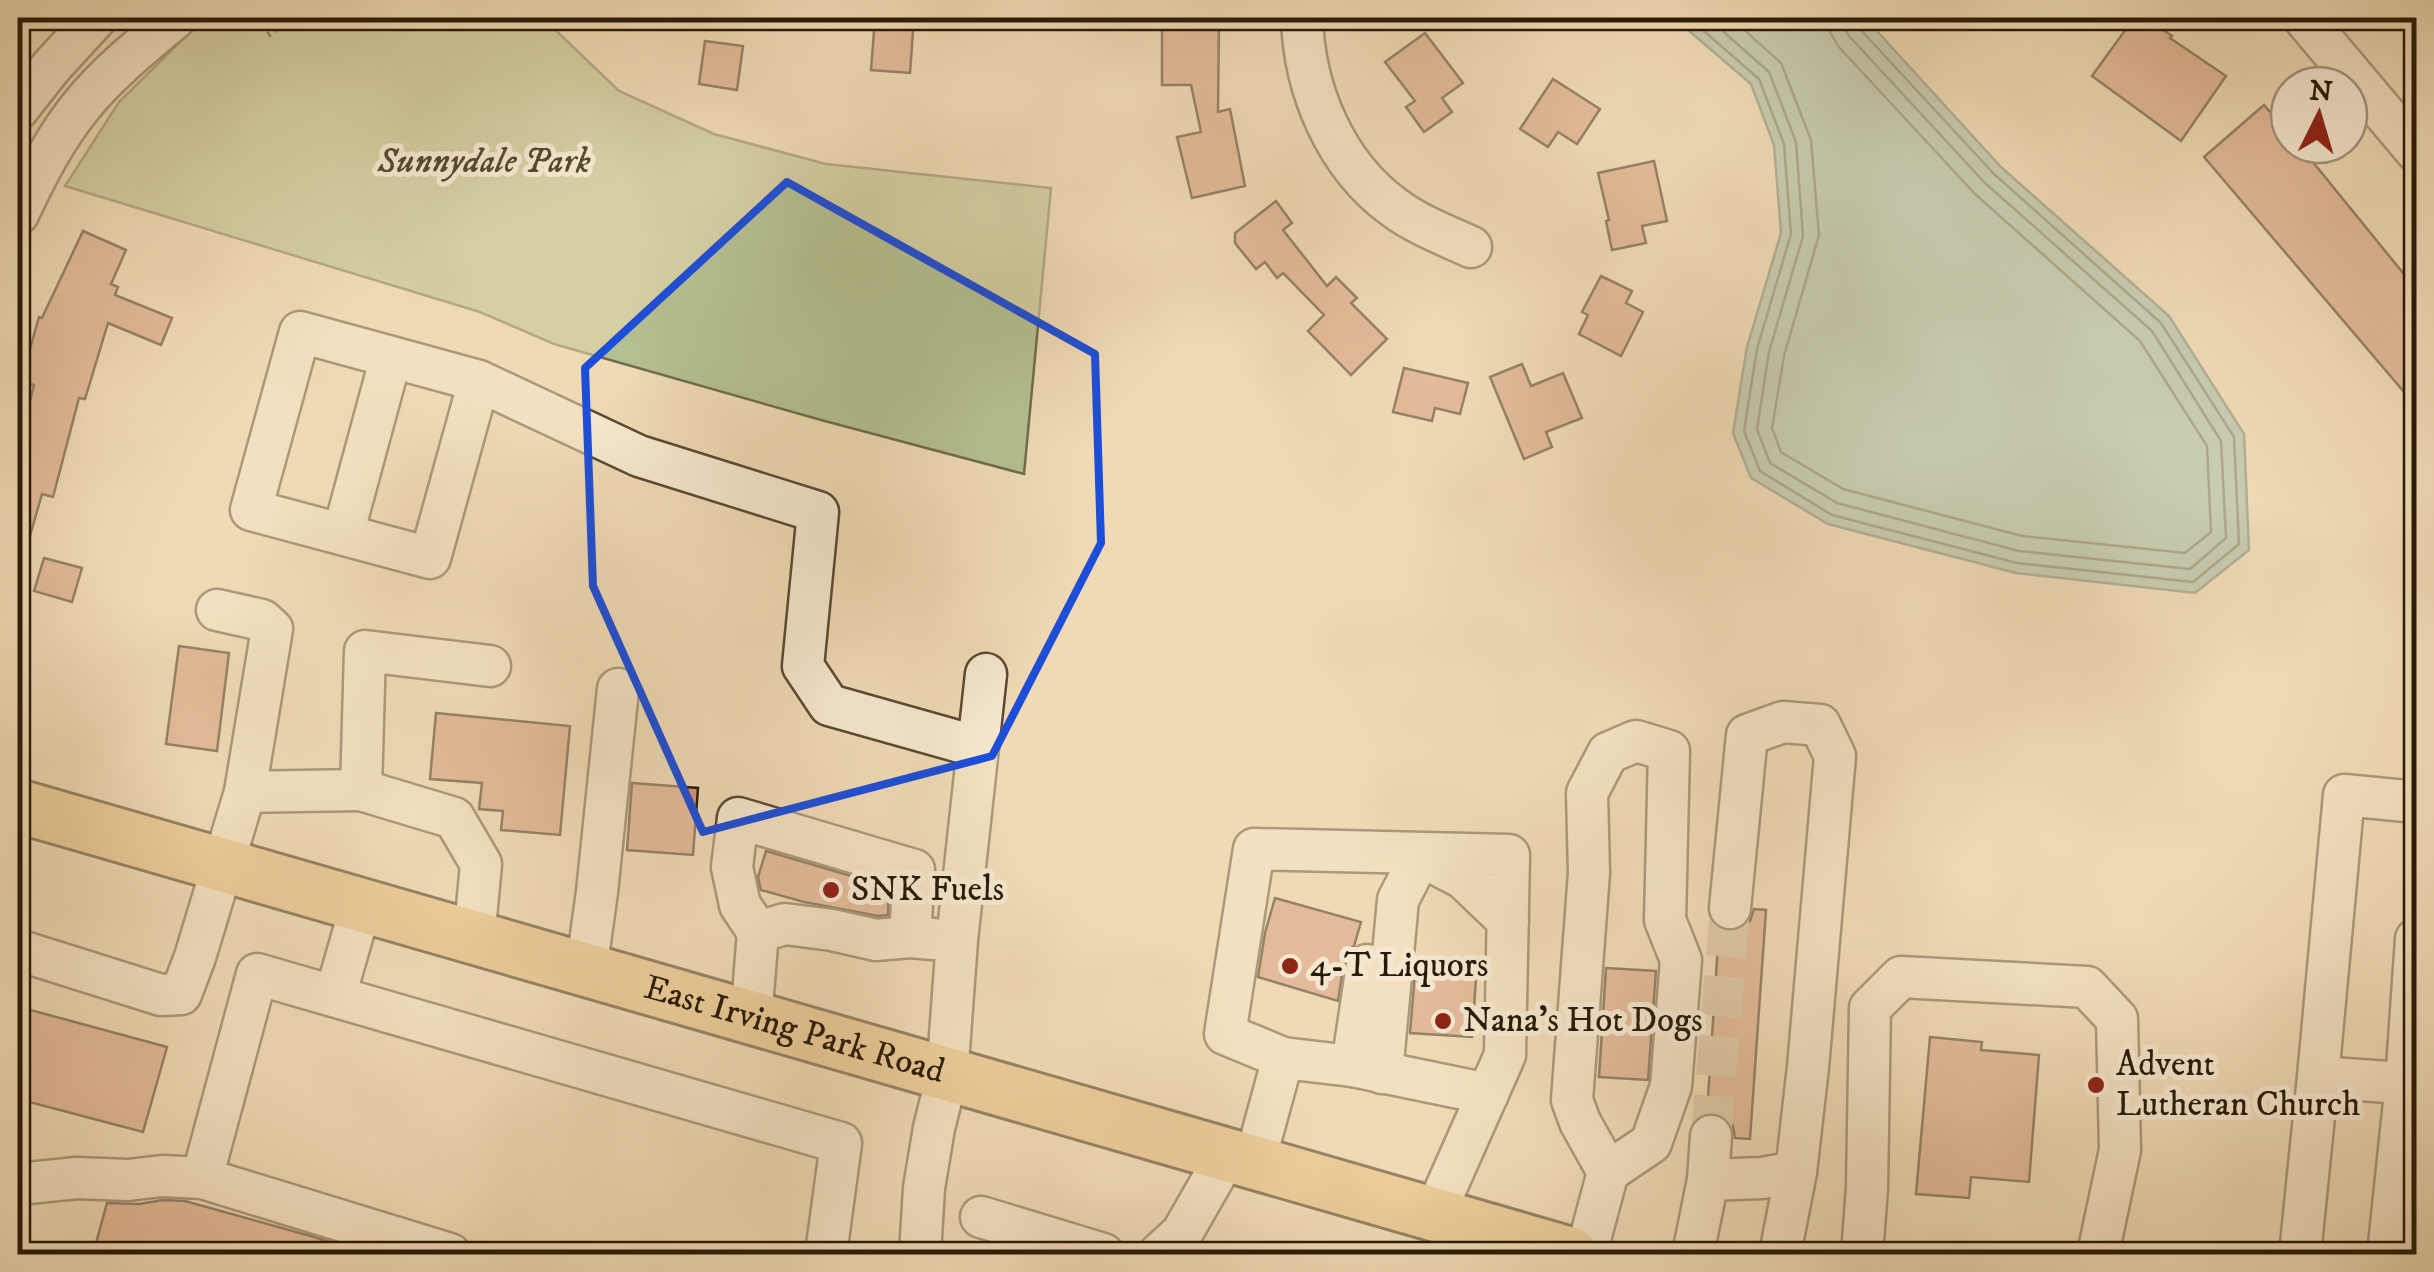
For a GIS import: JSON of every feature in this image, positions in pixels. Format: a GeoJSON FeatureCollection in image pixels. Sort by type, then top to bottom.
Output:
{"type":"FeatureCollection","features":[{"type":"Feature","properties":{"kind":"main road","name":"East Irving Park Road"},"geometry":{"type":"LineString","coordinates":[[18,806],[1571,1254]]}},
{"type":"Feature","properties":{"kind":"street"},"geometry":{"type":"LineString","coordinates":[[18,108],[96,18]]}},
{"type":"Feature","properties":{"kind":"street"},"geometry":{"type":"LineString","coordinates":[[18,214],[47,156],[83,104],[175,18]]}},
{"type":"Feature","properties":{"kind":"street"},"geometry":{"type":"LineString","coordinates":[[1302,18],[1307,65],[1317,100],[1354,168],[1396,209],[1472,247]]}},
{"type":"Feature","properties":{"kind":"street"},"geometry":{"type":"LineString","coordinates":[[2304,18],[2416,151]]}},
{"type":"Feature","properties":{"kind":"street"},"geometry":{"type":"LineString","coordinates":[[479,382],[430,558],[252,510],[300,332],[479,382],[639,456],[818,512],[803,666],[829,704],[978,746]]}},
{"type":"Feature","properties":{"kind":"street"},"geometry":{"type":"LineString","coordinates":[[342,534],[391,357]]}},
{"type":"Feature","properties":{"kind":"street"},"geometry":{"type":"LineString","coordinates":[[18,950],[162,995],[182,994],[245,792],[272,629],[262,620],[217,610]]}},
{"type":"Feature","properties":{"kind":"street"},"geometry":{"type":"LineString","coordinates":[[361,790],[365,651],[490,666]]}},
{"type":"Feature","properties":{"kind":"street"},"geometry":{"type":"LineString","coordinates":[[920,1254],[924,1188],[947,1076],[986,674]]}},
{"type":"Feature","properties":{"kind":"street"},"geometry":{"type":"LineString","coordinates":[[586,971],[618,689]]}},
{"type":"Feature","properties":{"kind":"street"},"geometry":{"type":"LineString","coordinates":[[1730,908],[1748,735],[1783,722],[1820,725],[1835,756],[1808,1067],[1796,1172],[1780,1254]]}},
{"type":"Feature","properties":{"kind":"street"},"geometry":{"type":"LineString","coordinates":[[1586,1254],[1608,1172],[1651,1143],[1671,1086],[1681,960],[1664,920],[1669,751],[1636,741],[1608,753],[1587,793],[1589,872],[1572,1100],[1608,1172]]}},
{"type":"Feature","properties":{"kind":"street"},"geometry":{"type":"LineString","coordinates":[[245,792],[361,790],[454,818],[480,864],[474,939]]}},
{"type":"Feature","properties":{"kind":"street"},"geometry":{"type":"LineString","coordinates":[[2300,1254],[2344,795],[2416,802]]}},
{"type":"Feature","properties":{"kind":"street"},"geometry":{"type":"LineString","coordinates":[[751,1019],[758,932],[740,905],[732,867],[738,818],[914,870],[910,937]]}},
{"type":"Feature","properties":{"kind":"street"},"geometry":{"type":"LineString","coordinates":[[1434,1215],[1488,1094],[1504,1055],[1510,855],[1254,849],[1225,1034],[1283,1058],[1488,1094]]}},
{"type":"Feature","properties":{"kind":"street"},"geometry":{"type":"LineString","coordinates":[[1367,1070],[1383,852]]}},
{"type":"Feature","properties":{"kind":"street"},"geometry":{"type":"LineString","coordinates":[[1367,1070],[1398,900],[1415,867],[1428,860],[1462,878],[1508,920]]}},
{"type":"Feature","properties":{"kind":"street"},"geometry":{"type":"LineString","coordinates":[[335,996],[361,906]]}},
{"type":"Feature","properties":{"kind":"street"},"geometry":{"type":"LineString","coordinates":[[758,932],[784,924],[876,940],[958,940]]}},
{"type":"Feature","properties":{"kind":"street"},"geometry":{"type":"LineString","coordinates":[[2388,1254],[2412,1084],[2416,939]]}},
{"type":"Feature","properties":{"kind":"street"},"geometry":{"type":"LineString","coordinates":[[202,1178],[257,974],[841,1143],[826,1254]]}},
{"type":"Feature","properties":{"kind":"street"},"geometry":{"type":"LineString","coordinates":[[1862,1254],[1870,1008],[1901,977],[2087,986],[2117,1019],[2120,1150],[2098,1254]]}},
{"type":"Feature","properties":{"kind":"street"},"geometry":{"type":"LineString","coordinates":[[1160,1254],[1240,1160],[1283,1058]]}},
{"type":"Feature","properties":{"kind":"street"},"geometry":{"type":"LineString","coordinates":[[2318,1077],[2412,1084]]}},
{"type":"Feature","properties":{"kind":"street"},"geometry":{"type":"LineString","coordinates":[[1693,1254],[1708,1180],[1712,1136]]}},
{"type":"Feature","properties":{"kind":"street"},"geometry":{"type":"LineString","coordinates":[[1708,1180],[1796,1172]]}},
{"type":"Feature","properties":{"kind":"street"},"geometry":{"type":"LineString","coordinates":[[18,1184],[77,1178],[202,1178],[450,1254]]}},
{"type":"Feature","properties":{"kind":"street"},"geometry":{"type":"LineString","coordinates":[[981,1217],[1103,1254]]}},
{"type":"Feature","properties":{"kind":"path"},"geometry":{"type":"LineString","coordinates":[[268,35],[292,18]]}},
{"type":"Feature","properties":{"kind":"highlighted area"},"geometry":{"type":"Polygon","coordinates":[[[787,182],[1095,354],[1101,543],[992,756],[703,832],[593,586],[585,368],[787,182]]]}},
{"type":"Feature","properties":{"kind":"green space","name":"Sunnydale Park"},"geometry":{"type":"Polygon","coordinates":[[[209,18],[543,18],[619,91],[714,134],[826,164],[1051,188],[1024,474],[554,344],[480,312],[65,186],[119,102],[209,18]]]}},
{"type":"Feature","properties":{"kind":"water"},"geometry":{"type":"Polygon","coordinates":[[[1674,18],[1865,18],[2001,167],[2169,316],[2244,434],[2249,550],[2195,593],[2016,573],[1828,524],[1751,478],[1733,433],[1747,347],[1781,233],[1774,145],[1751,84],[1674,18]]]}},
{"type":"Feature","properties":{"kind":"building"},"geometry":{"type":"Polygon","coordinates":[[[875,18],[914,18],[910,73],[871,70],[875,18]]]}},
{"type":"Feature","properties":{"kind":"building"},"geometry":{"type":"Polygon","coordinates":[[[1162,18],[1219,18],[1218,112],[1230,109],[1245,186],[1192,198],[1177,137],[1201,132],[1191,85],[1162,85],[1162,18]]]}},
{"type":"Feature","properties":{"kind":"building"},"geometry":{"type":"Polygon","coordinates":[[[2134,18],[2146,18],[2226,76],[2181,141],[2092,76],[2134,18]]]}},
{"type":"Feature","properties":{"kind":"building"},"geometry":{"type":"Polygon","coordinates":[[[1425,33],[1463,83],[1442,98],[1452,112],[1424,132],[1406,107],[1415,101],[1385,62],[1425,33]]]}},
{"type":"Feature","properties":{"kind":"building"},"geometry":{"type":"Polygon","coordinates":[[[705,41],[743,46],[737,90],[699,84],[705,41]]]}},
{"type":"Feature","properties":{"kind":"building"},"geometry":{"type":"Polygon","coordinates":[[[1553,79],[1600,109],[1577,144],[1558,132],[1548,147],[1520,129],[1553,79]]]}},
{"type":"Feature","properties":{"kind":"building"},"geometry":{"type":"Polygon","coordinates":[[[2264,105],[2269,111],[2269,165],[2315,165],[2416,289],[2416,406],[2204,157],[2264,105]]]}},
{"type":"Feature","properties":{"kind":"building"},"geometry":{"type":"Polygon","coordinates":[[[1654,161],[1667,221],[1642,226],[1646,243],[1612,250],[1598,173],[1654,161]]]}},
{"type":"Feature","properties":{"kind":"building"},"geometry":{"type":"Polygon","coordinates":[[[1276,201],[1292,223],[1283,230],[1327,286],[1336,277],[1357,298],[1351,303],[1387,339],[1351,375],[1308,331],[1324,315],[1283,273],[1277,278],[1265,262],[1256,269],[1235,243],[1235,233],[1276,201]]]}},
{"type":"Feature","properties":{"kind":"building"},"geometry":{"type":"Polygon","coordinates":[[[83,231],[126,250],[111,284],[118,287],[115,295],[172,318],[161,345],[108,323],[85,399],[79,398],[53,497],[42,494],[25,553],[18,552],[18,447],[34,385],[21,381],[39,317],[42,318],[83,231]]]}},
{"type":"Feature","properties":{"kind":"building"},"geometry":{"type":"Polygon","coordinates":[[[1601,276],[1632,291],[1626,303],[1643,312],[1621,356],[1579,334],[1588,315],[1582,312],[1601,276]]]}},
{"type":"Feature","properties":{"kind":"building"},"geometry":{"type":"Polygon","coordinates":[[[1522,364],[1531,386],[1563,373],[1582,418],[1546,432],[1552,447],[1524,459],[1490,377],[1522,364]]]}},
{"type":"Feature","properties":{"kind":"building"},"geometry":{"type":"Polygon","coordinates":[[[1404,368],[1468,383],[1460,414],[1435,408],[1432,421],[1393,412],[1404,368]]]}},
{"type":"Feature","properties":{"kind":"building"},"geometry":{"type":"Polygon","coordinates":[[[44,558],[82,568],[72,602],[34,591],[44,558]]]}},
{"type":"Feature","properties":{"kind":"building"},"geometry":{"type":"Polygon","coordinates":[[[179,646],[229,653],[217,751],[166,744],[179,646]]]}},
{"type":"Feature","properties":{"kind":"building"},"geometry":{"type":"Polygon","coordinates":[[[436,713],[570,726],[560,835],[501,830],[503,811],[479,809],[482,783],[430,779],[436,713]]]}},
{"type":"Feature","properties":{"kind":"building"},"geometry":{"type":"Polygon","coordinates":[[[632,783],[698,788],[693,855],[627,850],[632,783]]]}},
{"type":"Feature","properties":{"kind":"building","name":"SNK Fuels"},"geometry":{"type":"Polygon","coordinates":[[[766,851],[889,887],[888,915],[804,902],[761,890],[758,877],[766,851]]]}},
{"type":"Feature","properties":{"kind":"building"},"geometry":{"type":"Polygon","coordinates":[[[1275,898],[1361,922],[1354,946],[1344,961],[1338,1001],[1258,977],[1275,898]]]}},
{"type":"Feature","properties":{"kind":"building"},"geometry":{"type":"Polygon","coordinates":[[[1754,909],[1766,910],[1750,1139],[1735,1138],[1733,1126],[1725,1117],[1707,1113],[1719,929],[1741,929],[1750,921],[1754,909]]]}},
{"type":"Feature","properties":{"kind":"building"},"geometry":{"type":"Polygon","coordinates":[[[1416,960],[1477,964],[1472,1037],[1410,1033],[1416,960]]]}},
{"type":"Feature","properties":{"kind":"building"},"geometry":{"type":"Polygon","coordinates":[[[1606,968],[1656,971],[1648,1080],[1599,1077],[1606,968]]]}},
{"type":"Feature","properties":{"kind":"building"},"geometry":{"type":"Polygon","coordinates":[[[23,1008],[167,1047],[143,1132],[18,1099],[18,1029],[23,1008]]]}},
{"type":"Feature","properties":{"kind":"building"},"geometry":{"type":"Polygon","coordinates":[[[1930,1037],[1982,1042],[1981,1050],[2039,1055],[2029,1182],[1971,1177],[1969,1198],[1916,1194],[1930,1037]]]}},
{"type":"Feature","properties":{"kind":"building"},"geometry":{"type":"Polygon","coordinates":[[[185,1201],[314,1237],[348,1248],[347,1254],[93,1254],[107,1203],[185,1201]]]}},
{"type":"Feature","properties":{"kind":"tunnel"},"geometry":{"type":"LineString","coordinates":[[1711,1136],[1730,908]]}},
{"type":"Feature","properties":{"kind":"place","name":"SNK Fuels"},"geometry":{"type":"Point","coordinates":[831,890]}},
{"type":"Feature","properties":{"kind":"place","name":"4-T Liquors"},"geometry":{"type":"Point","coordinates":[1290,966]}},
{"type":"Feature","properties":{"kind":"place","name":"Nana's Hot Dogs"},"geometry":{"type":"Point","coordinates":[1443,1021]}},
{"type":"Feature","properties":{"kind":"place","name":"Advent Lutheran Church"},"geometry":{"type":"Point","coordinates":[2096,1085]}}]}
